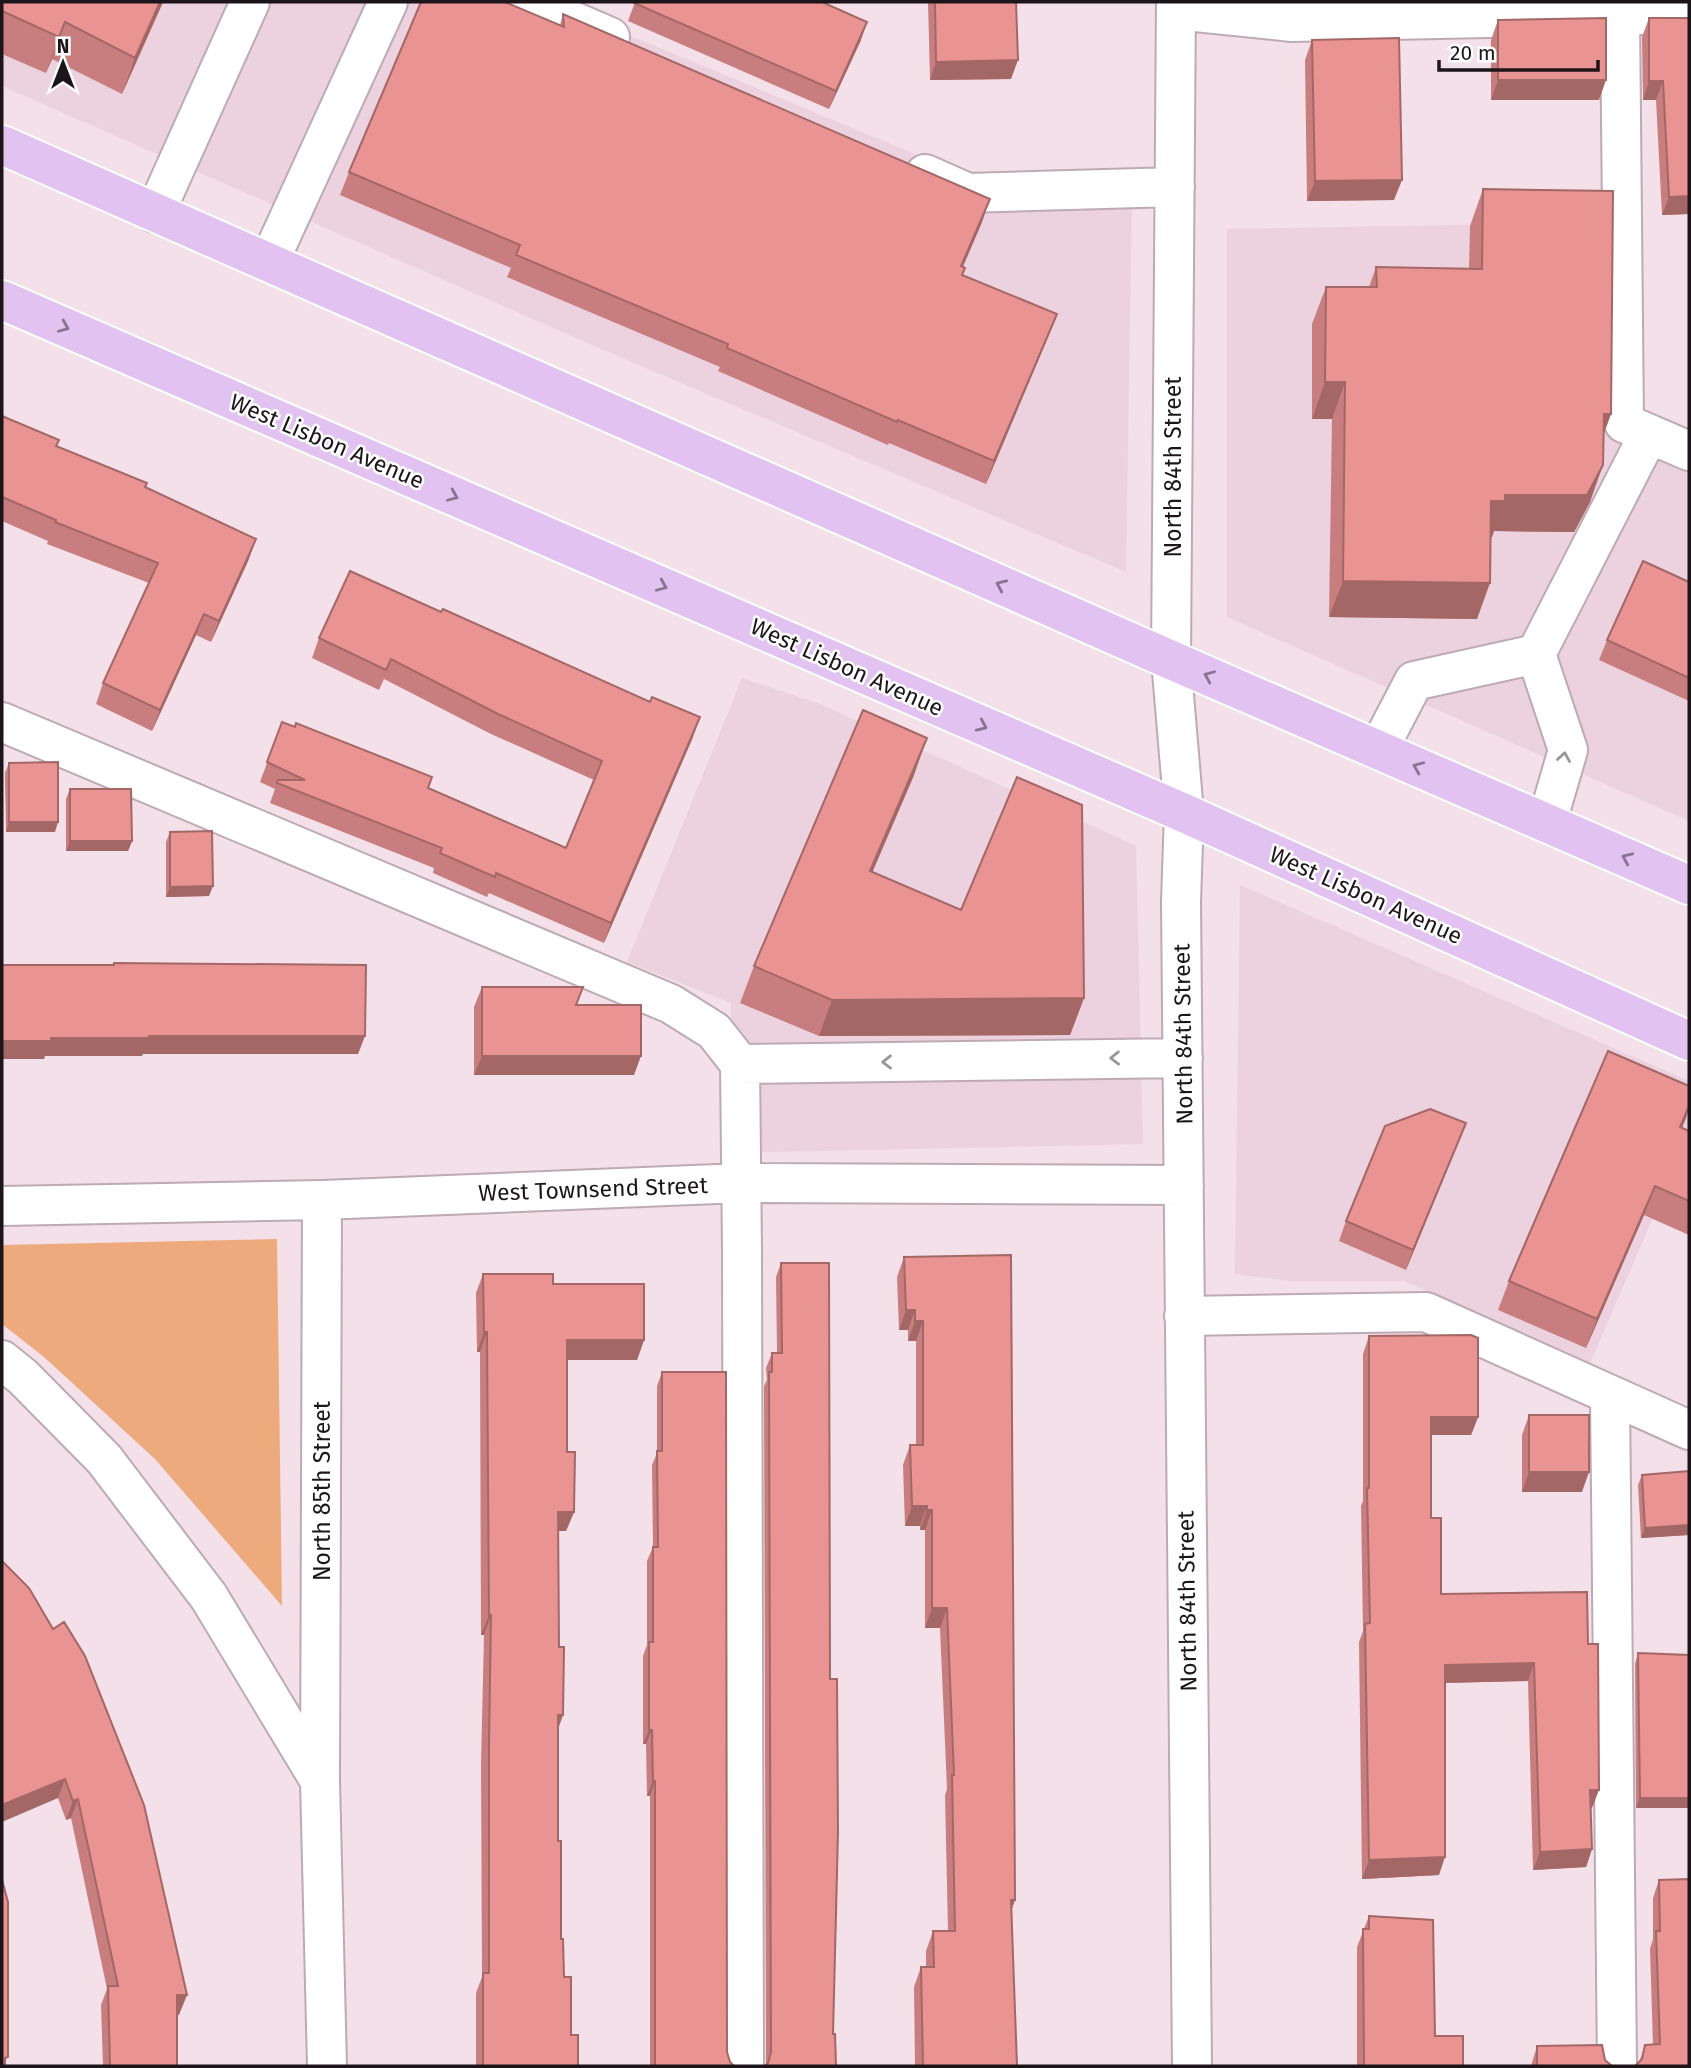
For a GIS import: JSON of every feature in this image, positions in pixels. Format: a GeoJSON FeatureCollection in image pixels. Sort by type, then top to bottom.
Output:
{"type":"FeatureCollection","features":[{"type":"Feature","properties":{"kind":"main road"},"geometry":{"type":"LineString","coordinates":[[2,145],[1689,885]]}},
{"type":"Feature","properties":{"kind":"main road","name":"West Lisbon Avenue"},"geometry":{"type":"LineString","coordinates":[[2,300],[1184,813],[1689,1041]]}},
{"type":"Feature","properties":{"kind":"street"},"geometry":{"type":"LineString","coordinates":[[155,213],[250,2]]}},
{"type":"Feature","properties":{"kind":"street"},"geometry":{"type":"LineString","coordinates":[[269,262],[388,2]]}},
{"type":"Feature","properties":{"kind":"street"},"geometry":{"type":"LineString","coordinates":[[529,2],[642,51]]}},
{"type":"Feature","properties":{"kind":"street"},"geometry":{"type":"LineString","coordinates":[[1176,6],[1292,22],[1689,14]]}},
{"type":"Feature","properties":{"kind":"street","name":"North 84th Street"},"geometry":{"type":"LineString","coordinates":[[1176,6],[1171,660],[1184,813],[1181,902],[1192,2066]]}},
{"type":"Feature","properties":{"kind":"street"},"geometry":{"type":"LineString","coordinates":[[1620,15],[1624,423],[1689,451]]}},
{"type":"Feature","properties":{"kind":"street"},"geometry":{"type":"LineString","coordinates":[[892,160],[968,193],[1175,187]]}},
{"type":"Feature","properties":{"kind":"street"},"geometry":{"type":"LineString","coordinates":[[1547,822],[1568,750],[1536,654],[1649,434]]}},
{"type":"Feature","properties":{"kind":"street"},"geometry":{"type":"LineString","coordinates":[[1378,750],[1414,681],[1536,654]]}},
{"type":"Feature","properties":{"kind":"street"},"geometry":{"type":"LineString","coordinates":[[2,722],[671,1004],[714,1031],[740,1064],[744,2066]]}},
{"type":"Feature","properties":{"kind":"street"},"geometry":{"type":"LineString","coordinates":[[740,1064],[1183,1058]]}},
{"type":"Feature","properties":{"kind":"street","name":"West Townsend Street"},"geometry":{"type":"LineString","coordinates":[[2,1206],[322,1200],[742,1183],[1184,1185]]}},
{"type":"Feature","properties":{"kind":"street","name":"North 85th Street"},"geometry":{"type":"LineString","coordinates":[[322,1200],[320,1781],[327,2066]]}},
{"type":"Feature","properties":{"kind":"street"},"geometry":{"type":"LineString","coordinates":[[1184,1316],[1426,1312],[1689,1430]]}},
{"type":"Feature","properties":{"kind":"street","name":"North 85th Street"},"geometry":{"type":"LineString","coordinates":[[2,1360],[23,1377],[104,1459],[209,1597],[320,1781]]}},
{"type":"Feature","properties":{"kind":"street"},"geometry":{"type":"LineString","coordinates":[[1610,1396],[1617,2066]]}},
{"type":"Feature","properties":{"kind":"shaded area"},"geometry":{"type":"Polygon","coordinates":[[[2,2],[549,2],[999,189],[1132,192],[1126,572],[599,348],[2,86],[2,2]]]}},
{"type":"Feature","properties":{"kind":"shaded area"},"geometry":{"type":"Polygon","coordinates":[[[1630,222],[1630,416],[1689,441],[1689,821],[1227,617],[1227,229],[1630,222]]]}},
{"type":"Feature","properties":{"kind":"shaded area"},"geometry":{"type":"Polygon","coordinates":[[[742,678],[820,704],[1136,846],[1143,1144],[727,1153],[731,1003],[627,962],[742,678]]]}},
{"type":"Feature","properties":{"kind":"shaded area"},"geometry":{"type":"Polygon","coordinates":[[[1240,885],[1689,1081],[1689,1135],[1590,1363],[1404,1281],[1289,1281],[1235,1274],[1240,885]]]}},
{"type":"Feature","properties":{"kind":"shaded area"},"geometry":{"type":"Polygon","coordinates":[[[277,1239],[282,1606],[155,1459],[44,1357],[2,1324],[2,1245],[277,1239]]]}},
{"type":"Feature","properties":{"kind":"building"},"geometry":{"type":"Polygon","coordinates":[[[2,2],[160,2],[135,58],[65,22],[59,37],[2,11],[2,2]]]}},
{"type":"Feature","properties":{"kind":"building"},"geometry":{"type":"Polygon","coordinates":[[[421,2],[505,2],[564,27],[563,14],[990,199],[961,266],[965,268],[962,275],[1057,314],[994,461],[898,420],[897,422],[727,348],[728,344],[516,255],[520,245],[349,172],[421,2]]]}},
{"type":"Feature","properties":{"kind":"building"},"geometry":{"type":"Polygon","coordinates":[[[635,2],[822,2],[867,22],[836,91],[635,2]]]}},
{"type":"Feature","properties":{"kind":"building"},"geometry":{"type":"Polygon","coordinates":[[[935,2],[1016,2],[1018,60],[936,62],[935,2]]]}},
{"type":"Feature","properties":{"kind":"building"},"geometry":{"type":"Polygon","coordinates":[[[1606,18],[1606,80],[1498,80],[1498,20],[1606,18]]]}},
{"type":"Feature","properties":{"kind":"building"},"geometry":{"type":"Polygon","coordinates":[[[1649,18],[1689,18],[1689,196],[1669,197],[1663,81],[1649,81],[1649,18]]]}},
{"type":"Feature","properties":{"kind":"building"},"geometry":{"type":"Polygon","coordinates":[[[1399,38],[1402,180],[1315,181],[1312,40],[1399,38]]]}},
{"type":"Feature","properties":{"kind":"building"},"geometry":{"type":"Polygon","coordinates":[[[1483,189],[1613,191],[1611,414],[1604,414],[1603,465],[1587,495],[1505,495],[1505,501],[1491,501],[1490,583],[1343,581],[1345,382],[1325,382],[1326,287],[1377,287],[1376,267],[1482,269],[1483,189]]]}},
{"type":"Feature","properties":{"kind":"building"},"geometry":{"type":"Polygon","coordinates":[[[2,416],[59,440],[56,446],[147,483],[145,487],[256,539],[219,621],[204,614],[160,710],[103,683],[158,563],[55,522],[56,520],[2,497],[2,416]]]}},
{"type":"Feature","properties":{"kind":"building"},"geometry":{"type":"Polygon","coordinates":[[[1643,561],[1689,582],[1689,678],[1607,640],[1643,561]]]}},
{"type":"Feature","properties":{"kind":"building"},"geometry":{"type":"Polygon","coordinates":[[[350,571],[441,612],[443,609],[650,702],[652,697],[700,717],[611,923],[496,873],[495,877],[440,853],[442,848],[277,783],[278,780],[305,780],[267,762],[282,722],[295,727],[296,723],[432,777],[428,788],[566,848],[602,761],[498,714],[391,659],[386,670],[319,638],[350,571]]]}},
{"type":"Feature","properties":{"kind":"building"},"geometry":{"type":"Polygon","coordinates":[[[863,710],[927,738],[870,871],[961,910],[1017,777],[1082,805],[1084,998],[832,1000],[754,966],[863,710]]]}},
{"type":"Feature","properties":{"kind":"building"},"geometry":{"type":"Polygon","coordinates":[[[58,762],[58,822],[9,822],[9,763],[58,762]]]}},
{"type":"Feature","properties":{"kind":"building"},"geometry":{"type":"Polygon","coordinates":[[[70,789],[131,789],[132,841],[70,841],[70,789]]]}},
{"type":"Feature","properties":{"kind":"building"},"geometry":{"type":"Polygon","coordinates":[[[212,831],[213,886],[170,887],[170,832],[212,831]]]}},
{"type":"Feature","properties":{"kind":"building"},"geometry":{"type":"Polygon","coordinates":[[[2,965],[366,965],[365,1036],[149,1036],[2,1041],[2,965]]]}},
{"type":"Feature","properties":{"kind":"building"},"geometry":{"type":"Polygon","coordinates":[[[482,987],[583,987],[576,1005],[641,1005],[641,1056],[482,1056],[482,987]]]}},
{"type":"Feature","properties":{"kind":"building"},"geometry":{"type":"Polygon","coordinates":[[[1608,1051],[1689,1086],[1689,1106],[1680,1127],[1689,1131],[1689,1201],[1655,1186],[1597,1319],[1509,1281],[1608,1051]]]}},
{"type":"Feature","properties":{"kind":"building"},"geometry":{"type":"Polygon","coordinates":[[[1430,1109],[1466,1123],[1413,1250],[1346,1221],[1385,1126],[1430,1109]]]}},
{"type":"Feature","properties":{"kind":"building"},"geometry":{"type":"Polygon","coordinates":[[[1011,1255],[1015,1900],[1011,1900],[1017,2066],[923,2066],[921,1967],[934,1967],[933,1931],[955,1931],[954,1775],[947,1608],[932,1608],[932,1510],[927,1510],[927,1506],[912,1506],[910,1445],[923,1445],[923,1321],[915,1321],[915,1310],[906,1310],[904,1257],[1011,1255]]]}},
{"type":"Feature","properties":{"kind":"building"},"geometry":{"type":"Polygon","coordinates":[[[781,1263],[829,1263],[830,1679],[837,1679],[838,1832],[833,2034],[836,2066],[765,2066],[771,2052],[769,1372],[772,1372],[772,1353],[782,1353],[781,1263]]]}},
{"type":"Feature","properties":{"kind":"building"},"geometry":{"type":"Polygon","coordinates":[[[483,1274],[553,1274],[553,1284],[644,1284],[644,1340],[567,1340],[567,1452],[575,1452],[574,1512],[558,1512],[559,1647],[564,1647],[563,1715],[558,1715],[558,1841],[561,1841],[561,1939],[564,1977],[571,1977],[571,2035],[578,2035],[578,2066],[483,2066],[483,1973],[489,1973],[491,1615],[487,1332],[484,1332],[483,1274]]]}},
{"type":"Feature","properties":{"kind":"building"},"geometry":{"type":"Polygon","coordinates":[[[1471,1335],[1478,1338],[1478,1417],[1431,1417],[1431,1518],[1441,1518],[1441,1594],[1587,1592],[1588,1644],[1598,1644],[1599,1790],[1590,1790],[1592,1849],[1540,1852],[1534,1663],[1445,1665],[1445,1857],[1369,1860],[1365,1624],[1370,1623],[1367,1488],[1369,1336],[1471,1335]]]}},
{"type":"Feature","properties":{"kind":"building"},"geometry":{"type":"Polygon","coordinates":[[[662,1372],[726,1372],[727,2052],[734,2066],[655,2066],[655,1781],[652,1730],[649,1730],[649,1642],[653,1642],[653,1547],[658,1547],[657,1451],[662,1451],[662,1372]]]}},
{"type":"Feature","properties":{"kind":"building"},"geometry":{"type":"Polygon","coordinates":[[[1529,1415],[1589,1415],[1589,1472],[1529,1472],[1529,1415]]]}},
{"type":"Feature","properties":{"kind":"building"},"geometry":{"type":"Polygon","coordinates":[[[1689,1471],[1689,1525],[1645,1528],[1642,1475],[1689,1471]]]}},
{"type":"Feature","properties":{"kind":"building"},"geometry":{"type":"Polygon","coordinates":[[[2,1561],[29,1588],[53,1629],[64,1622],[85,1656],[144,1805],[187,1995],[177,1995],[177,2066],[110,2066],[108,1986],[118,1986],[78,1799],[73,1801],[65,1779],[2,1805],[2,1561]]]}},
{"type":"Feature","properties":{"kind":"building"},"geometry":{"type":"Polygon","coordinates":[[[1638,1653],[1689,1655],[1689,1798],[1640,1798],[1638,1653]]]}},
{"type":"Feature","properties":{"kind":"building"},"geometry":{"type":"Polygon","coordinates":[[[1689,1879],[1689,2066],[1635,2066],[1642,2059],[1645,2045],[1660,2044],[1656,1931],[1660,1931],[1659,1880],[1689,1879]]]}},
{"type":"Feature","properties":{"kind":"building"},"geometry":{"type":"Polygon","coordinates":[[[2,1880],[8,1902],[8,2057],[5,2058],[5,2066],[2,2066],[2,1880]]]}},
{"type":"Feature","properties":{"kind":"building"},"geometry":{"type":"Polygon","coordinates":[[[1369,1916],[1433,1920],[1435,2036],[1463,2036],[1463,2066],[1364,2066],[1363,1929],[1369,1929],[1369,1916]]]}},
{"type":"Feature","properties":{"kind":"building"},"geometry":{"type":"Polygon","coordinates":[[[1602,2045],[1605,2060],[1612,2066],[1537,2066],[1537,2046],[1602,2045]]]}}]}
